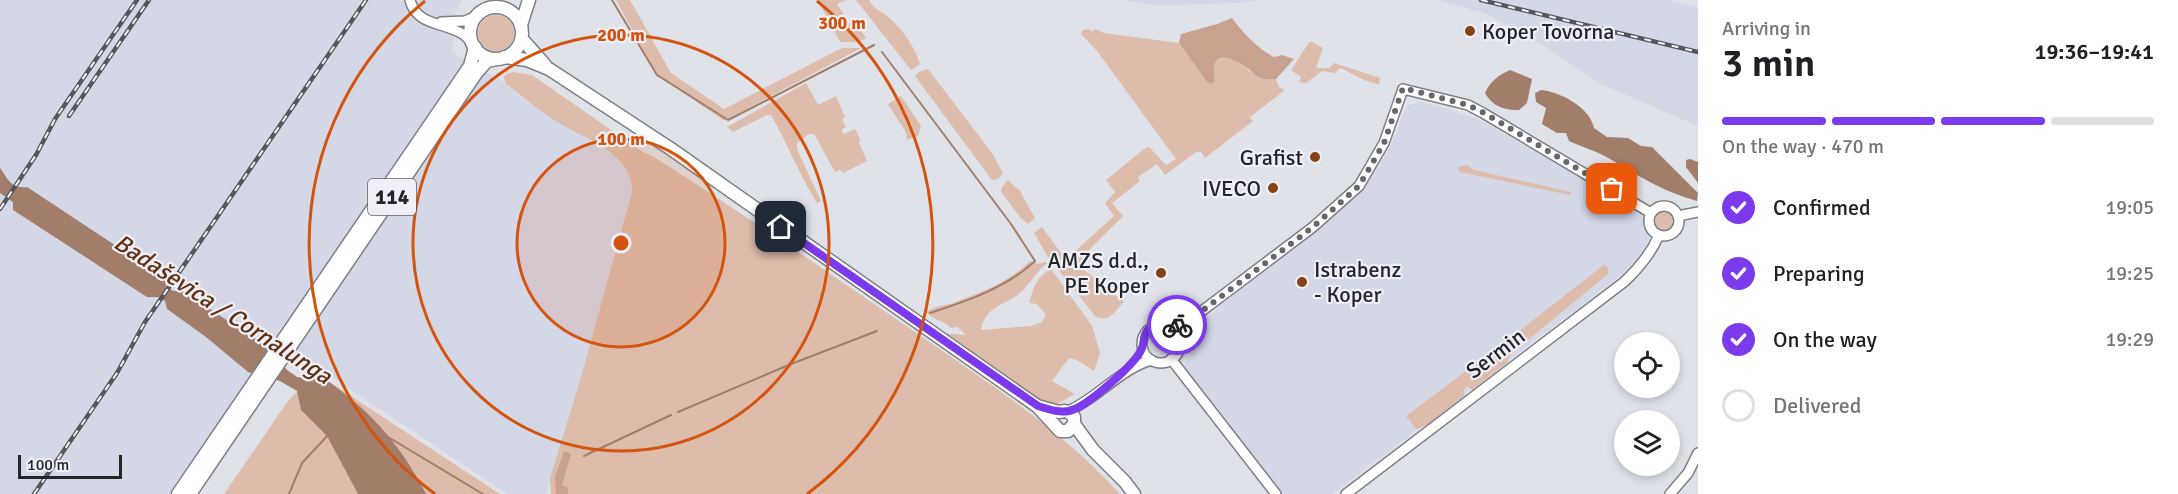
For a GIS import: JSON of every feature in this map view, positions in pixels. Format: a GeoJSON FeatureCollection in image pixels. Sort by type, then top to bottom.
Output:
{"type":"FeatureCollection","features":[{"type":"Feature","properties":{"kind":"main road"},"geometry":{"type":"LineString","coordinates":[[477,16],[491,8],[502,8],[521,0]]}},
{"type":"Feature","properties":{"kind":"main road"},"geometry":{"type":"LineString","coordinates":[[529,0],[521,25],[522,39],[549,69]]}},
{"type":"Feature","properties":{"kind":"main road"},"geometry":{"type":"LineString","coordinates":[[502,8],[514,14],[521,25]]}},
{"type":"Feature","properties":{"kind":"main road","name":"114"},"geometry":{"type":"LineString","coordinates":[[289,341],[470,66],[473,44],[472,26],[477,16]]}},
{"type":"Feature","properties":{"kind":"main road","name":"114"},"geometry":{"type":"LineString","coordinates":[[178,494],[259,384],[477,72],[487,61],[501,58],[516,50],[522,39]]}},
{"type":"Feature","properties":{"kind":"main road"},"geometry":{"type":"LineString","coordinates":[[473,44],[484,56],[516,57],[530,60],[549,69],[671,149],[1038,406],[1066,421],[1134,494]]}},
{"type":"Feature","properties":{"kind":"main road","name":"114"},"geometry":{"type":"LineString","coordinates":[[190,494],[259,384]]}},
{"type":"Feature","properties":{"kind":"street"},"geometry":{"type":"LineString","coordinates":[[410,0],[416,14],[426,21],[465,21],[477,16]]}},
{"type":"Feature","properties":{"kind":"street"},"geometry":{"type":"LineString","coordinates":[[435,22],[460,32],[473,44]]}},
{"type":"Feature","properties":{"kind":"street"},"geometry":{"type":"LineString","coordinates":[[1171,328],[1194,317],[1313,227],[1359,186],[1384,143],[1403,88],[1468,105],[1484,113],[1652,213]]}},
{"type":"Feature","properties":{"kind":"street"},"geometry":{"type":"LineString","coordinates":[[1664,206],[1671,208],[1678,216],[1678,227],[1673,233],[1666,236],[1653,231],[1650,224],[1652,213],[1657,208],[1664,206]]}},
{"type":"Feature","properties":{"kind":"street"},"geometry":{"type":"LineString","coordinates":[[1678,216],[1698,212]]}},
{"type":"Feature","properties":{"kind":"street","name":"Sermin"},"geometry":{"type":"LineString","coordinates":[[1346,494],[1624,282],[1650,253],[1659,235]]}},
{"type":"Feature","properties":{"kind":"street"},"geometry":{"type":"LineString","coordinates":[[1179,338],[1171,328],[1159,325],[1151,328],[1143,339],[1142,348],[1151,360],[1161,363],[1171,359],[1179,350],[1179,338],[1194,317]]}},
{"type":"Feature","properties":{"kind":"street"},"geometry":{"type":"LineString","coordinates":[[1123,373],[1142,348]]}},
{"type":"Feature","properties":{"kind":"street"},"geometry":{"type":"LineString","coordinates":[[1171,359],[1276,494]]}},
{"type":"Feature","properties":{"kind":"street"},"geometry":{"type":"LineString","coordinates":[[1066,421],[1123,373],[1151,360]]}},
{"type":"Feature","properties":{"kind":"street"},"geometry":{"type":"LineString","coordinates":[[1670,494],[1688,473],[1698,453]]}},
{"type":"Feature","properties":{"kind":"shaded area"},"geometry":{"type":"Polygon","coordinates":[[[0,0],[462,0],[456,10],[452,52],[505,83],[521,96],[615,156],[630,173],[632,184],[632,192],[579,384],[546,494],[507,494],[275,339],[171,494],[0,494],[0,0]]]}},
{"type":"Feature","properties":{"kind":"shaded area"},"geometry":{"type":"Polygon","coordinates":[[[616,0],[630,0],[671,73],[724,109],[842,48],[861,48],[723,120],[660,77],[651,65],[616,0]]]}},
{"type":"Feature","properties":{"kind":"shaded area"},"geometry":{"type":"Polygon","coordinates":[[[818,0],[846,0],[837,4],[849,23],[853,20],[866,38],[858,42],[840,42],[818,0]]]}},
{"type":"Feature","properties":{"kind":"shaded area"},"geometry":{"type":"Polygon","coordinates":[[[856,0],[869,0],[892,21],[911,44],[920,64],[911,70],[856,0]]]}},
{"type":"Feature","properties":{"kind":"shaded area"},"geometry":{"type":"Polygon","coordinates":[[[1124,0],[1263,0],[1153,5],[1124,0]]]}},
{"type":"Feature","properties":{"kind":"shaded area"},"geometry":{"type":"Polygon","coordinates":[[[1439,0],[1666,0],[1698,8],[1698,126],[1601,84],[1527,35],[1486,14],[1439,0]]]}},
{"type":"Feature","properties":{"kind":"shaded area"},"geometry":{"type":"Polygon","coordinates":[[[496,15],[509,20],[514,33],[509,46],[496,51],[483,46],[478,33],[483,20],[496,15]]]}},
{"type":"Feature","properties":{"kind":"shaded area"},"geometry":{"type":"Polygon","coordinates":[[[1232,18],[1251,40],[1274,57],[1282,55],[1294,59],[1276,79],[1260,78],[1240,63],[1221,58],[1214,64],[1215,81],[1212,84],[1207,82],[1179,43],[1181,34],[1232,18]]]}},
{"type":"Feature","properties":{"kind":"shaded area"},"geometry":{"type":"Polygon","coordinates":[[[1089,29],[1091,32],[1095,29],[1104,33],[1179,43],[1207,82],[1215,81],[1212,69],[1216,59],[1231,57],[1259,78],[1276,79],[1279,87],[1285,90],[1250,117],[1253,121],[1205,158],[1201,152],[1196,152],[1165,175],[1157,164],[1138,177],[1140,181],[1112,203],[1123,216],[1089,250],[1078,265],[1124,302],[1111,315],[1104,318],[1095,316],[1048,257],[1034,233],[1042,227],[1064,257],[1073,253],[1114,216],[1105,203],[1115,192],[1106,180],[1149,147],[1166,165],[1176,159],[1097,51],[1081,34],[1083,30],[1089,29]]]}},
{"type":"Feature","properties":{"kind":"shaded area"},"geometry":{"type":"Polygon","coordinates":[[[1310,41],[1323,48],[1316,68],[1329,68],[1334,63],[1380,78],[1379,84],[1364,80],[1340,68],[1335,73],[1322,71],[1306,83],[1299,82],[1301,77],[1291,70],[1310,41]]]}},
{"type":"Feature","properties":{"kind":"shaded area"},"geometry":{"type":"Polygon","coordinates":[[[928,69],[992,153],[1003,173],[998,179],[992,180],[915,76],[928,69]]]}},
{"type":"Feature","properties":{"kind":"shaded area"},"geometry":{"type":"Polygon","coordinates":[[[1510,70],[1532,79],[1527,103],[1519,110],[1499,107],[1485,93],[1495,79],[1510,70]]]}},
{"type":"Feature","properties":{"kind":"shaded area"},"geometry":{"type":"Polygon","coordinates":[[[513,72],[532,75],[643,152],[794,249],[981,378],[1054,432],[1120,494],[551,494],[550,478],[579,384],[632,192],[630,178],[624,166],[615,156],[554,120],[505,83],[506,74],[513,72]]]}},
{"type":"Feature","properties":{"kind":"shaded area"},"geometry":{"type":"Polygon","coordinates":[[[806,83],[818,105],[836,96],[845,117],[842,119],[846,127],[841,130],[844,134],[855,129],[867,161],[843,173],[840,170],[835,172],[814,134],[809,134],[797,143],[797,149],[821,201],[817,203],[771,115],[733,132],[727,127],[806,83]]]}},
{"type":"Feature","properties":{"kind":"shaded area"},"geometry":{"type":"Polygon","coordinates":[[[1541,90],[1565,97],[1573,102],[1587,113],[1594,128],[1607,137],[1628,138],[1641,146],[1652,147],[1698,193],[1697,201],[1661,188],[1604,156],[1569,141],[1566,133],[1557,133],[1542,124],[1546,108],[1536,102],[1535,93],[1541,90]]]}},
{"type":"Feature","properties":{"kind":"shaded area"},"geometry":{"type":"Polygon","coordinates":[[[901,96],[921,126],[918,136],[906,140],[907,134],[888,104],[901,96]]]}},
{"type":"Feature","properties":{"kind":"shaded area"},"geometry":{"type":"Polygon","coordinates":[[[1423,102],[1478,119],[1641,212],[1652,240],[1646,252],[1633,266],[1332,494],[1284,494],[1184,366],[1190,354],[1192,330],[1368,182],[1391,145],[1407,105],[1423,102]]]}},
{"type":"Feature","properties":{"kind":"shaded area"},"geometry":{"type":"Polygon","coordinates":[[[1686,160],[1698,162],[1698,183],[1686,167],[1686,160]]]}},
{"type":"Feature","properties":{"kind":"shaded area"},"geometry":{"type":"Polygon","coordinates":[[[1467,165],[1474,170],[1571,192],[1570,195],[1460,172],[1458,167],[1467,165]]]}},
{"type":"Feature","properties":{"kind":"shaded area"},"geometry":{"type":"Polygon","coordinates":[[[0,168],[13,185],[27,187],[165,276],[166,286],[173,291],[183,291],[252,337],[268,344],[287,370],[297,377],[312,379],[316,373],[350,398],[393,441],[426,494],[358,494],[327,436],[301,410],[297,391],[280,381],[248,372],[206,337],[167,309],[165,301],[158,297],[147,297],[13,210],[13,202],[0,193],[0,168]]]}},
{"type":"Feature","properties":{"kind":"shaded area"},"geometry":{"type":"Polygon","coordinates":[[[1008,180],[1020,191],[1035,218],[1028,224],[1001,192],[1008,180]]]}},
{"type":"Feature","properties":{"kind":"shaded area"},"geometry":{"type":"Polygon","coordinates":[[[1665,211],[1672,214],[1675,221],[1672,228],[1665,231],[1658,228],[1655,221],[1658,214],[1665,211]]]}},
{"type":"Feature","properties":{"kind":"shaded area"},"geometry":{"type":"Polygon","coordinates":[[[1030,261],[1038,264],[1046,262],[1092,326],[1100,353],[1094,371],[1077,360],[1069,358],[1052,381],[1075,394],[1059,403],[1053,410],[939,333],[966,335],[957,327],[951,328],[926,312],[985,291],[1030,261]],[[1046,264],[1018,294],[987,315],[981,330],[1031,326],[1042,322],[1046,315],[1037,304],[1029,303],[1038,280],[1050,270],[1046,264]]]}},
{"type":"Feature","properties":{"kind":"shaded area"},"geometry":{"type":"Polygon","coordinates":[[[1605,264],[1608,274],[1522,345],[1514,335],[1605,264]]]}},
{"type":"Feature","properties":{"kind":"shaded area"},"geometry":{"type":"Polygon","coordinates":[[[1506,341],[1512,351],[1507,363],[1472,390],[1467,386],[1463,391],[1465,395],[1428,425],[1416,429],[1406,416],[1506,341]]]}},
{"type":"Feature","properties":{"kind":"shaded area"},"geometry":{"type":"Polygon","coordinates":[[[316,373],[500,494],[224,494],[288,401],[316,373]]]}},
{"type":"Feature","properties":{"kind":"shaded area"},"geometry":{"type":"Polygon","coordinates":[[[564,451],[571,454],[562,485],[568,488],[568,494],[556,494],[555,477],[564,451]]]}},
{"type":"Feature","properties":{"kind":"waterway"},"geometry":{"type":"LineString","coordinates":[[612,0],[657,75],[728,120],[874,45]]}},
{"type":"Feature","properties":{"kind":"waterway"},"geometry":{"type":"LineString","coordinates":[[882,52],[1011,224],[1035,261],[999,286],[930,313]]}},
{"type":"Feature","properties":{"kind":"waterway"},"geometry":{"type":"LineString","coordinates":[[678,412],[791,364],[877,331]]}},
{"type":"Feature","properties":{"kind":"waterway"},"geometry":{"type":"LineString","coordinates":[[584,456],[671,415]]}},
{"type":"Feature","properties":{"kind":"waterway"},"geometry":{"type":"LineString","coordinates":[[289,494],[302,463],[329,434]]}},
{"type":"Feature","properties":{"kind":"waterway"},"geometry":{"type":"LineString","coordinates":[[388,437],[483,494]]}},
{"type":"Feature","properties":{"kind":"railway"},"geometry":{"type":"LineString","coordinates":[[0,209],[36,155],[55,119],[137,0]]}},
{"type":"Feature","properties":{"kind":"railway"},"geometry":{"type":"LineString","coordinates":[[69,116],[149,0]]}},
{"type":"Feature","properties":{"kind":"railway"},"geometry":{"type":"LineString","coordinates":[[34,494],[117,373],[145,322],[366,0]]}},
{"type":"Feature","properties":{"kind":"railway"},"geometry":{"type":"LineString","coordinates":[[1481,0],[1698,52]]}},
{"type":"Feature","properties":{"kind":"way so far"},"geometry":{"type":"LineString","coordinates":[[1177,325],[1194,317],[1313,227],[1359,186],[1384,143],[1403,88],[1434,98],[1468,105],[1517,131],[1612,189]]}},
{"type":"Feature","properties":{"kind":"place","name":"Koper Tovorna"},"geometry":{"type":"Point","coordinates":[1470,31]}},
{"type":"Feature","properties":{"kind":"place","name":"Grafist"},"geometry":{"type":"Point","coordinates":[1315,157]}},
{"type":"Feature","properties":{"kind":"place","name":"IVECO"},"geometry":{"type":"Point","coordinates":[1273,188]}},
{"type":"Feature","properties":{"kind":"place","name":"AMZS d.d., PE Koper"},"geometry":{"type":"Point","coordinates":[1161,273]}},
{"type":"Feature","properties":{"kind":"place","name":"Istrabenz - Koper"},"geometry":{"type":"Point","coordinates":[1302,282]}},
{"type":"Feature","properties":{"kind":"route"},"geometry":{"type":"LineString","coordinates":[[781,227],[1038,406],[1059,412],[1079,406],[1123,373],[1142,348],[1144,334],[1151,328],[1159,325],[1171,328],[1177,325]]}},
{"type":"Feature","properties":{"kind":"water label","name":"Badaševica / Cornalunga"},"geometry":{"type":"Point","coordinates":[223,309]}}]}
